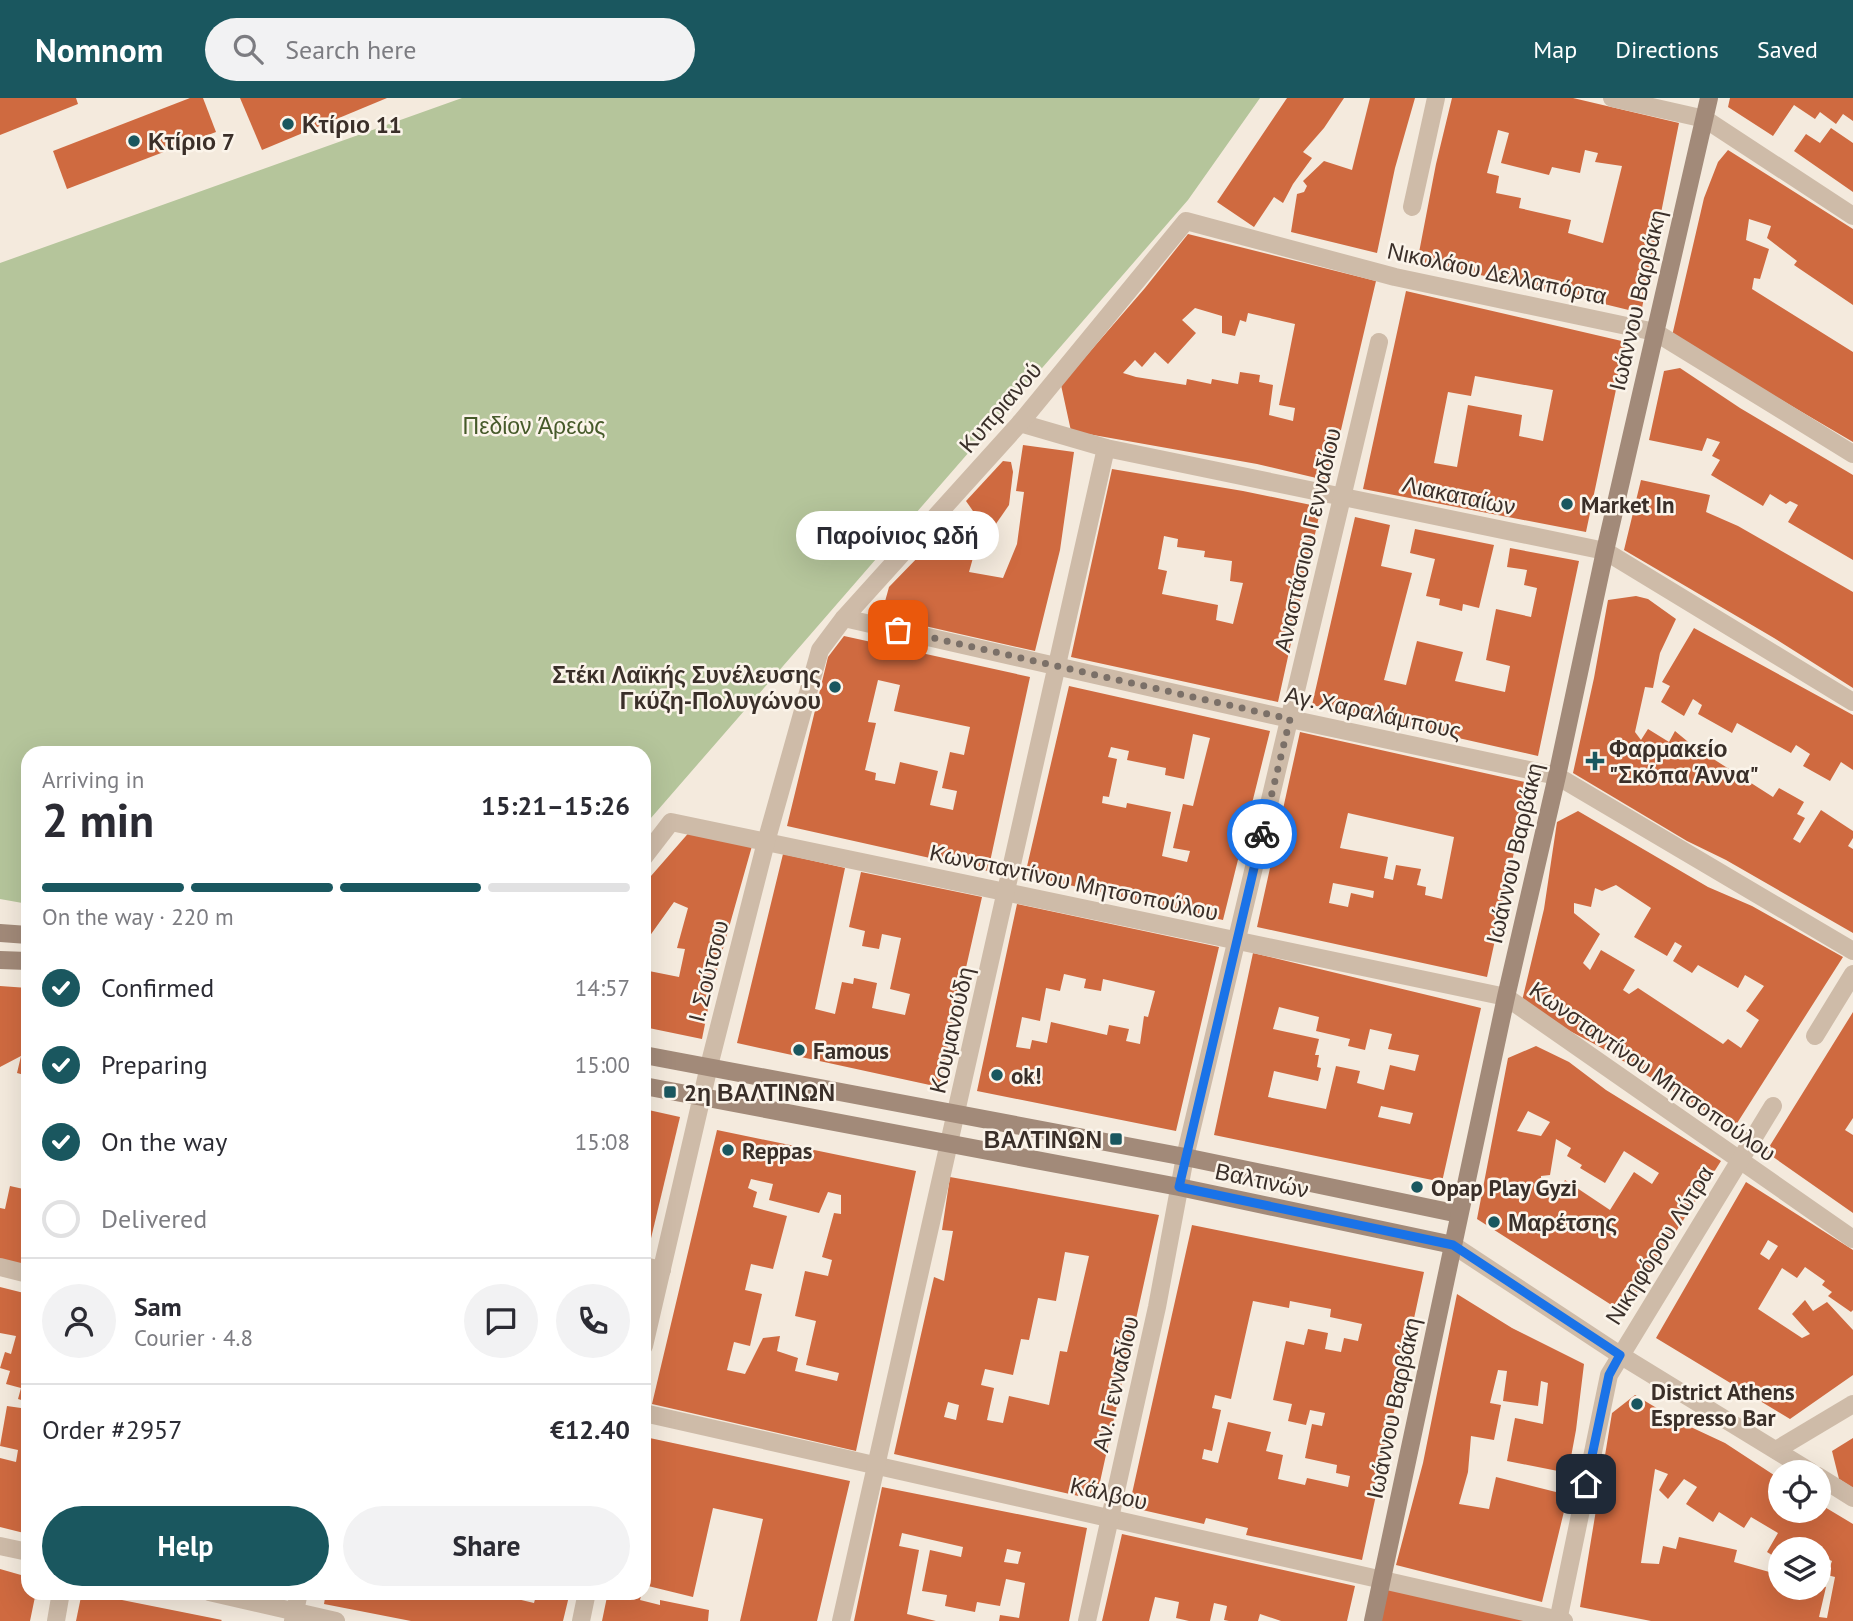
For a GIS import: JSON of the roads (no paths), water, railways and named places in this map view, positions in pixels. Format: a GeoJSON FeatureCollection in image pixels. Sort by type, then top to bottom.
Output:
{"type":"FeatureCollection","features":[{"type":"Feature","properties":{"kind":"street"},"geometry":{"type":"LineString","coordinates":[[1412,207],[1436,98]]}},
{"type":"Feature","properties":{"kind":"street"},"geometry":{"type":"LineString","coordinates":[[1612,98],[1705,119],[1853,216]]}},
{"type":"Feature","properties":{"kind":"street","name":"Ιωάννου Βαρβάκη"},"geometry":{"type":"LineString","coordinates":[[1373,1621],[1506,997],[1654,332],[1709,98]]}},
{"type":"Feature","properties":{"kind":"street","name":"Νικολάου Δελλαπόρτα"},"geometry":{"type":"LineString","coordinates":[[1186,221],[1395,277],[1654,332],[1853,454]]}},
{"type":"Feature","properties":{"kind":"street","name":"Κυπριανού"},"geometry":{"type":"LineString","coordinates":[[844,618],[1020,423],[1186,221]]}},
{"type":"Feature","properties":{"kind":"street","name":"Αναστάσιου Γενναδίου"},"geometry":{"type":"LineString","coordinates":[[1185,1157],[1379,342]]}},
{"type":"Feature","properties":{"kind":"street","name":"Λιακαταίων"},"geometry":{"type":"LineString","coordinates":[[1020,423],[1106,448],[1605,551],[1853,702]]}},
{"type":"Feature","properties":{"kind":"street","name":"Κουμανούδη"},"geometry":{"type":"LineString","coordinates":[[841,1621],[1106,448]]}},
{"type":"Feature","properties":{"kind":"street","name":"Ι. Σούτσου"},"geometry":{"type":"LineString","coordinates":[[653,1268],[702,1096],[766,842],[820,650],[844,618]]}},
{"type":"Feature","properties":{"kind":"street","name":"Αγ. Χαραλάμπους"},"geometry":{"type":"LineString","coordinates":[[844,618],[1290,719],[1557,776],[1853,951]]}},
{"type":"Feature","properties":{"kind":"street","name":"Κωνσταντίνου Μητσοπούλου"},"geometry":{"type":"LineString","coordinates":[[651,849],[671,822],[1506,997],[1853,1239]]}},
{"type":"Feature","properties":{"kind":"street"},"geometry":{"type":"LineString","coordinates":[[0,933],[21,935]]}},
{"type":"Feature","properties":{"kind":"street"},"geometry":{"type":"LineString","coordinates":[[0,960],[21,961]]}},
{"type":"Feature","properties":{"kind":"street"},"geometry":{"type":"LineString","coordinates":[[1815,1036],[1853,974]]}},
{"type":"Feature","properties":{"kind":"street","name":"Βαλτινών"},"geometry":{"type":"LineString","coordinates":[[651,1056],[1185,1157],[1460,1214]]}},
{"type":"Feature","properties":{"kind":"street","name":"Βαλτινών"},"geometry":{"type":"LineString","coordinates":[[651,1087],[1179,1187],[1453,1245],[1620,1355],[1792,1460]]}},
{"type":"Feature","properties":{"kind":"street","name":"Νικηφόρου Λύτρα"},"geometry":{"type":"LineString","coordinates":[[1560,1621],[1609,1375],[1773,1105]]}},
{"type":"Feature","properties":{"kind":"street","name":"Αν. Γενναδίου"},"geometry":{"type":"LineString","coordinates":[[1087,1621],[1157,1307],[1185,1157]]}},
{"type":"Feature","properties":{"kind":"street"},"geometry":{"type":"LineString","coordinates":[[0,1267],[21,1272]]}},
{"type":"Feature","properties":{"kind":"street"},"geometry":{"type":"LineString","coordinates":[[1776,1450],[1853,1404]]}},
{"type":"Feature","properties":{"kind":"street","name":"Κάλβου"},"geometry":{"type":"LineString","coordinates":[[651,1415],[1560,1621]]}},
{"type":"Feature","properties":{"kind":"street"},"geometry":{"type":"LineString","coordinates":[[1831,1484],[1853,1497]]}},
{"type":"Feature","properties":{"kind":"street"},"geometry":{"type":"LineString","coordinates":[[0,1546],[21,1550]]}},
{"type":"Feature","properties":{"kind":"street"},"geometry":{"type":"LineString","coordinates":[[55,1621],[59,1600]]}},
{"type":"Feature","properties":{"kind":"street"},"geometry":{"type":"LineString","coordinates":[[237,1600],[294,1616],[336,1621]]}},
{"type":"Feature","properties":{"kind":"street"},"geometry":{"type":"LineString","coordinates":[[581,1621],[585,1600]]}},
{"type":"Feature","properties":{"kind":"place","name":"Κτίριο 11"},"geometry":{"type":"Point","coordinates":[288,124]}},
{"type":"Feature","properties":{"kind":"place","name":"Κτίριο 7"},"geometry":{"type":"Point","coordinates":[134,141]}},
{"type":"Feature","properties":{"kind":"place","name":"Market In"},"geometry":{"type":"Point","coordinates":[1567,504]}},
{"type":"Feature","properties":{"kind":"place","name":"Παροίνιος Ωδή"},"geometry":{"type":"Point","coordinates":[898,630]}},
{"type":"Feature","properties":{"kind":"place","name":"Στέκι Λαϊκής Συνέλευσης Γκύζη-Πολυγώνου"},"geometry":{"type":"Point","coordinates":[835,687]}},
{"type":"Feature","properties":{"kind":"place","name":"Φαρμακείο \"Σκόπα Άννα\""},"geometry":{"type":"Point","coordinates":[1595,761]}},
{"type":"Feature","properties":{"kind":"place","name":"Famous"},"geometry":{"type":"Point","coordinates":[799,1050]}},
{"type":"Feature","properties":{"kind":"place","name":"ok!"},"geometry":{"type":"Point","coordinates":[997,1075]}},
{"type":"Feature","properties":{"kind":"place","name":"2η ΒΑΛΤΙΝΩΝ"},"geometry":{"type":"Point","coordinates":[670,1092]}},
{"type":"Feature","properties":{"kind":"place","name":"ΒΑΛΤΙΝΩΝ"},"geometry":{"type":"Point","coordinates":[1116,1139]}},
{"type":"Feature","properties":{"kind":"place","name":"Reppas"},"geometry":{"type":"Point","coordinates":[728,1150]}},
{"type":"Feature","properties":{"kind":"place","name":"Opap Play Gyzi"},"geometry":{"type":"Point","coordinates":[1417,1187]}},
{"type":"Feature","properties":{"kind":"place","name":"Μαρέτσης"},"geometry":{"type":"Point","coordinates":[1494,1222]}},
{"type":"Feature","properties":{"kind":"place","name":"District Athens Espresso Bar"},"geometry":{"type":"Point","coordinates":[1637,1404]}},
{"type":"Feature","properties":{"kind":"park label","name":"Πεδίον Άρεως"},"geometry":{"type":"Point","coordinates":[534,425]}}]}
